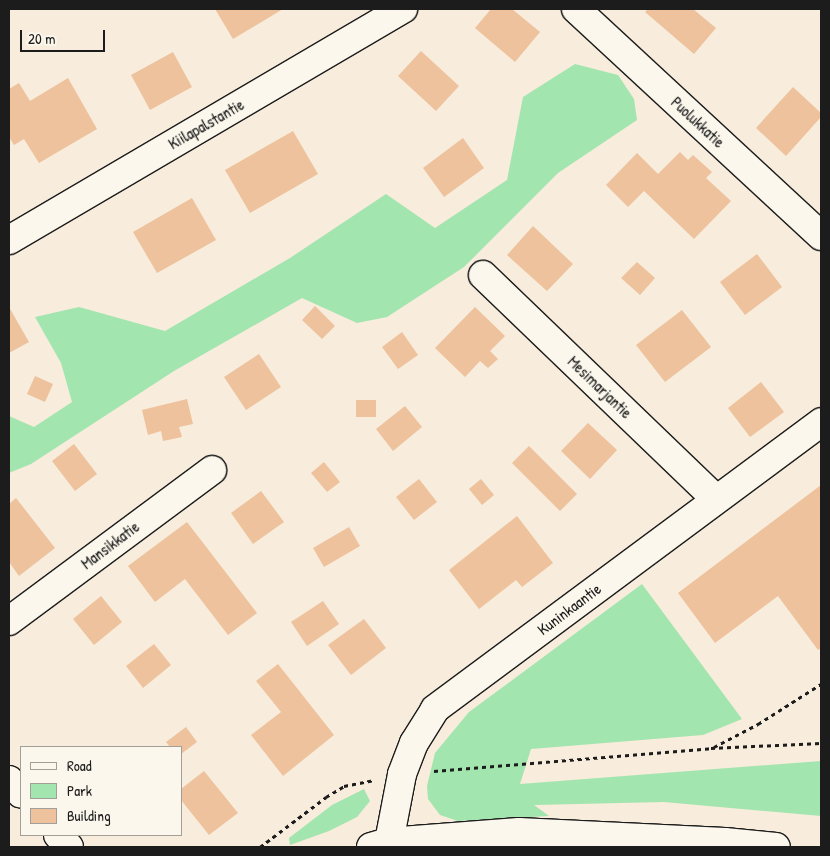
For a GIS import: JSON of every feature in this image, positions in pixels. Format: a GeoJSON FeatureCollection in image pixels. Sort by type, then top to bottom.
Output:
{"type":"FeatureCollection","features":[{"type":"Feature","properties":{"kind":"street","name":"Kiilapalstantie"},"geometry":{"type":"LineString","coordinates":[[9,240],[403,9]]}},
{"type":"Feature","properties":{"kind":"street","name":"Puolukkatie"},"geometry":{"type":"LineString","coordinates":[[576,9],[821,236]]}},
{"type":"Feature","properties":{"kind":"street","name":"Mesimarjantie"},"geometry":{"type":"LineString","coordinates":[[483,275],[716,499]]}},
{"type":"Feature","properties":{"kind":"street","name":"Kuninkaantie"},"geometry":{"type":"LineString","coordinates":[[382,846],[402,774],[414,742],[436,709],[821,422]]}},
{"type":"Feature","properties":{"kind":"street","name":"Mansikkatie"},"geometry":{"type":"LineString","coordinates":[[9,621],[212,470]]}},
{"type":"Feature","properties":{"kind":"street"},"geometry":{"type":"LineString","coordinates":[[9,780],[20,793]]}},
{"type":"Feature","properties":{"kind":"street"},"geometry":{"type":"LineString","coordinates":[[382,846],[519,832],[776,847]]}},
{"type":"Feature","properties":{"kind":"street"},"geometry":{"type":"LineString","coordinates":[[59,836],[70,847]]}},
{"type":"Feature","properties":{"kind":"street"},"geometry":{"type":"LineString","coordinates":[[551,847],[618,837]]}},
{"type":"Feature","properties":{"kind":"path"},"geometry":{"type":"LineString","coordinates":[[711,748],[758,724],[821,684]]}},
{"type":"Feature","properties":{"kind":"path"},"geometry":{"type":"LineString","coordinates":[[260,847],[326,796],[344,786],[402,774],[711,748],[821,743]]}},
{"type":"Feature","properties":{"kind":"green space"},"geometry":{"type":"Polygon","coordinates":[[[575,64],[618,75],[634,99],[637,120],[558,173],[464,267],[387,317],[357,323],[302,298],[174,371],[31,464],[9,473],[9,416],[34,427],[72,402],[61,363],[35,317],[79,307],[165,331],[290,258],[386,194],[435,228],[507,180],[523,97],[575,64]]]}},
{"type":"Feature","properties":{"kind":"green space"},"geometry":{"type":"Polygon","coordinates":[[[642,584],[742,719],[703,735],[531,749],[520,784],[821,761],[821,816],[664,802],[534,805],[549,816],[458,821],[440,815],[428,799],[427,786],[435,753],[469,712],[642,584]]]}},
{"type":"Feature","properties":{"kind":"green space"},"geometry":{"type":"Polygon","coordinates":[[[364,789],[370,801],[357,817],[329,831],[290,845],[289,838],[332,805],[364,789]]]}},
{"type":"Feature","properties":{"kind":"building"},"geometry":{"type":"Polygon","coordinates":[[[215,9],[283,9],[233,39],[215,9]]]}},
{"type":"Feature","properties":{"kind":"building"},"geometry":{"type":"Polygon","coordinates":[[[491,9],[512,9],[540,32],[515,62],[475,28],[491,9]]]}},
{"type":"Feature","properties":{"kind":"building"},"geometry":{"type":"Polygon","coordinates":[[[648,9],[693,9],[716,28],[694,54],[645,12],[648,9]]]}},
{"type":"Feature","properties":{"kind":"building"},"geometry":{"type":"Polygon","coordinates":[[[421,51],[459,86],[436,111],[398,76],[421,51]]]}},
{"type":"Feature","properties":{"kind":"building"},"geometry":{"type":"Polygon","coordinates":[[[173,52],[192,87],[150,110],[131,75],[173,52]]]}},
{"type":"Feature","properties":{"kind":"building"},"geometry":{"type":"Polygon","coordinates":[[[68,78],[97,129],[39,163],[24,139],[14,145],[9,137],[9,89],[19,83],[30,101],[68,78]]]}},
{"type":"Feature","properties":{"kind":"building"},"geometry":{"type":"Polygon","coordinates":[[[793,87],[821,113],[821,117],[786,156],[756,128],[793,87]]]}},
{"type":"Feature","properties":{"kind":"building"},"geometry":{"type":"Polygon","coordinates":[[[293,131],[318,174],[250,213],[225,170],[293,131]]]}},
{"type":"Feature","properties":{"kind":"building"},"geometry":{"type":"Polygon","coordinates":[[[463,138],[484,168],[444,197],[423,168],[463,138]]]}},
{"type":"Feature","properties":{"kind":"building"},"geometry":{"type":"Polygon","coordinates":[[[680,152],[688,160],[693,155],[712,172],[706,178],[731,201],[694,239],[644,191],[628,207],[606,185],[637,153],[658,174],[680,152]]]}},
{"type":"Feature","properties":{"kind":"building"},"geometry":{"type":"Polygon","coordinates":[[[192,198],[216,240],[157,273],[133,232],[192,198]]]}},
{"type":"Feature","properties":{"kind":"building"},"geometry":{"type":"Polygon","coordinates":[[[533,226],[573,264],[547,291],[507,255],[533,226]]]}},
{"type":"Feature","properties":{"kind":"building"},"geometry":{"type":"Polygon","coordinates":[[[757,254],[782,287],[745,315],[720,282],[757,254]]]}},
{"type":"Feature","properties":{"kind":"building"},"geometry":{"type":"Polygon","coordinates":[[[637,262],[655,278],[640,295],[621,278],[637,262]]]}},
{"type":"Feature","properties":{"kind":"building"},"geometry":{"type":"Polygon","coordinates":[[[315,306],[335,326],[322,339],[302,320],[315,306]]]}},
{"type":"Feature","properties":{"kind":"building"},"geometry":{"type":"Polygon","coordinates":[[[9,307],[29,342],[9,353],[9,307]]]}},
{"type":"Feature","properties":{"kind":"building"},"geometry":{"type":"Polygon","coordinates":[[[475,307],[505,336],[490,351],[498,359],[488,368],[480,361],[465,377],[435,348],[475,307]]]}},
{"type":"Feature","properties":{"kind":"building"},"geometry":{"type":"Polygon","coordinates":[[[682,310],[711,347],[665,382],[636,345],[682,310]]]}},
{"type":"Feature","properties":{"kind":"building"},"geometry":{"type":"Polygon","coordinates":[[[402,332],[418,355],[398,369],[382,347],[402,332]]]}},
{"type":"Feature","properties":{"kind":"building"},"geometry":{"type":"Polygon","coordinates":[[[259,354],[281,387],[246,410],[224,377],[259,354]]]}},
{"type":"Feature","properties":{"kind":"building"},"geometry":{"type":"Polygon","coordinates":[[[35,376],[53,384],[45,402],[27,394],[35,376]]]}},
{"type":"Feature","properties":{"kind":"building"},"geometry":{"type":"Polygon","coordinates":[[[761,382],[784,412],[750,437],[728,408],[761,382]]]}},
{"type":"Feature","properties":{"kind":"building"},"geometry":{"type":"Polygon","coordinates":[[[187,399],[193,424],[179,427],[182,437],[163,441],[161,431],[148,435],[142,410],[187,399]]]}},
{"type":"Feature","properties":{"kind":"building"},"geometry":{"type":"Polygon","coordinates":[[[356,400],[376,400],[376,417],[356,417],[356,400]]]}},
{"type":"Feature","properties":{"kind":"building"},"geometry":{"type":"Polygon","coordinates":[[[405,406],[422,427],[393,451],[376,429],[405,406]]]}},
{"type":"Feature","properties":{"kind":"building"},"geometry":{"type":"Polygon","coordinates":[[[588,423],[617,450],[590,479],[561,451],[588,423]]]}},
{"type":"Feature","properties":{"kind":"building"},"geometry":{"type":"Polygon","coordinates":[[[74,444],[97,474],[75,491],[52,461],[74,444]]]}},
{"type":"Feature","properties":{"kind":"building"},"geometry":{"type":"Polygon","coordinates":[[[529,446],[577,494],[560,511],[512,463],[529,446]]]}},
{"type":"Feature","properties":{"kind":"building"},"geometry":{"type":"Polygon","coordinates":[[[324,462],[340,482],[327,492],[311,473],[324,462]]]}},
{"type":"Feature","properties":{"kind":"building"},"geometry":{"type":"Polygon","coordinates":[[[419,479],[437,502],[414,520],[396,497],[419,479]]]}},
{"type":"Feature","properties":{"kind":"building"},"geometry":{"type":"Polygon","coordinates":[[[481,479],[494,495],[482,505],[469,489],[481,479]]]}},
{"type":"Feature","properties":{"kind":"building"},"geometry":{"type":"Polygon","coordinates":[[[821,485],[821,648],[818,650],[778,596],[715,643],[678,593],[821,485]]]}},
{"type":"Feature","properties":{"kind":"building"},"geometry":{"type":"Polygon","coordinates":[[[261,491],[284,522],[253,544],[231,513],[261,491]]]}},
{"type":"Feature","properties":{"kind":"building"},"geometry":{"type":"Polygon","coordinates":[[[16,498],[55,548],[19,576],[9,562],[9,504],[16,498]]]}},
{"type":"Feature","properties":{"kind":"building"},"geometry":{"type":"Polygon","coordinates":[[[517,516],[553,563],[522,587],[516,580],[479,609],[449,570],[517,516]]]}},
{"type":"Feature","properties":{"kind":"building"},"geometry":{"type":"Polygon","coordinates":[[[187,522],[257,613],[228,635],[185,579],[155,602],[128,566],[187,522]]]}},
{"type":"Feature","properties":{"kind":"building"},"geometry":{"type":"Polygon","coordinates":[[[349,527],[360,546],[324,567],[313,548],[349,527]]]}},
{"type":"Feature","properties":{"kind":"building"},"geometry":{"type":"Polygon","coordinates":[[[101,596],[122,622],[94,645],[73,619],[101,596]]]}},
{"type":"Feature","properties":{"kind":"building"},"geometry":{"type":"Polygon","coordinates":[[[323,601],[339,624],[307,646],[291,622],[323,601]]]}},
{"type":"Feature","properties":{"kind":"building"},"geometry":{"type":"Polygon","coordinates":[[[364,619],[386,648],[351,675],[328,645],[364,619]]]}},
{"type":"Feature","properties":{"kind":"building"},"geometry":{"type":"Polygon","coordinates":[[[154,644],[171,665],[143,688],[126,666],[154,644]]]}},
{"type":"Feature","properties":{"kind":"building"},"geometry":{"type":"Polygon","coordinates":[[[278,664],[334,735],[283,776],[251,735],[281,712],[256,681],[278,664]]]}},
{"type":"Feature","properties":{"kind":"building"},"geometry":{"type":"Polygon","coordinates":[[[186,727],[197,742],[182,753],[182,746],[169,746],[166,742],[186,727]]]}},
{"type":"Feature","properties":{"kind":"building"},"geometry":{"type":"Polygon","coordinates":[[[204,771],[238,813],[209,835],[182,801],[182,788],[204,771]]]}}]}
